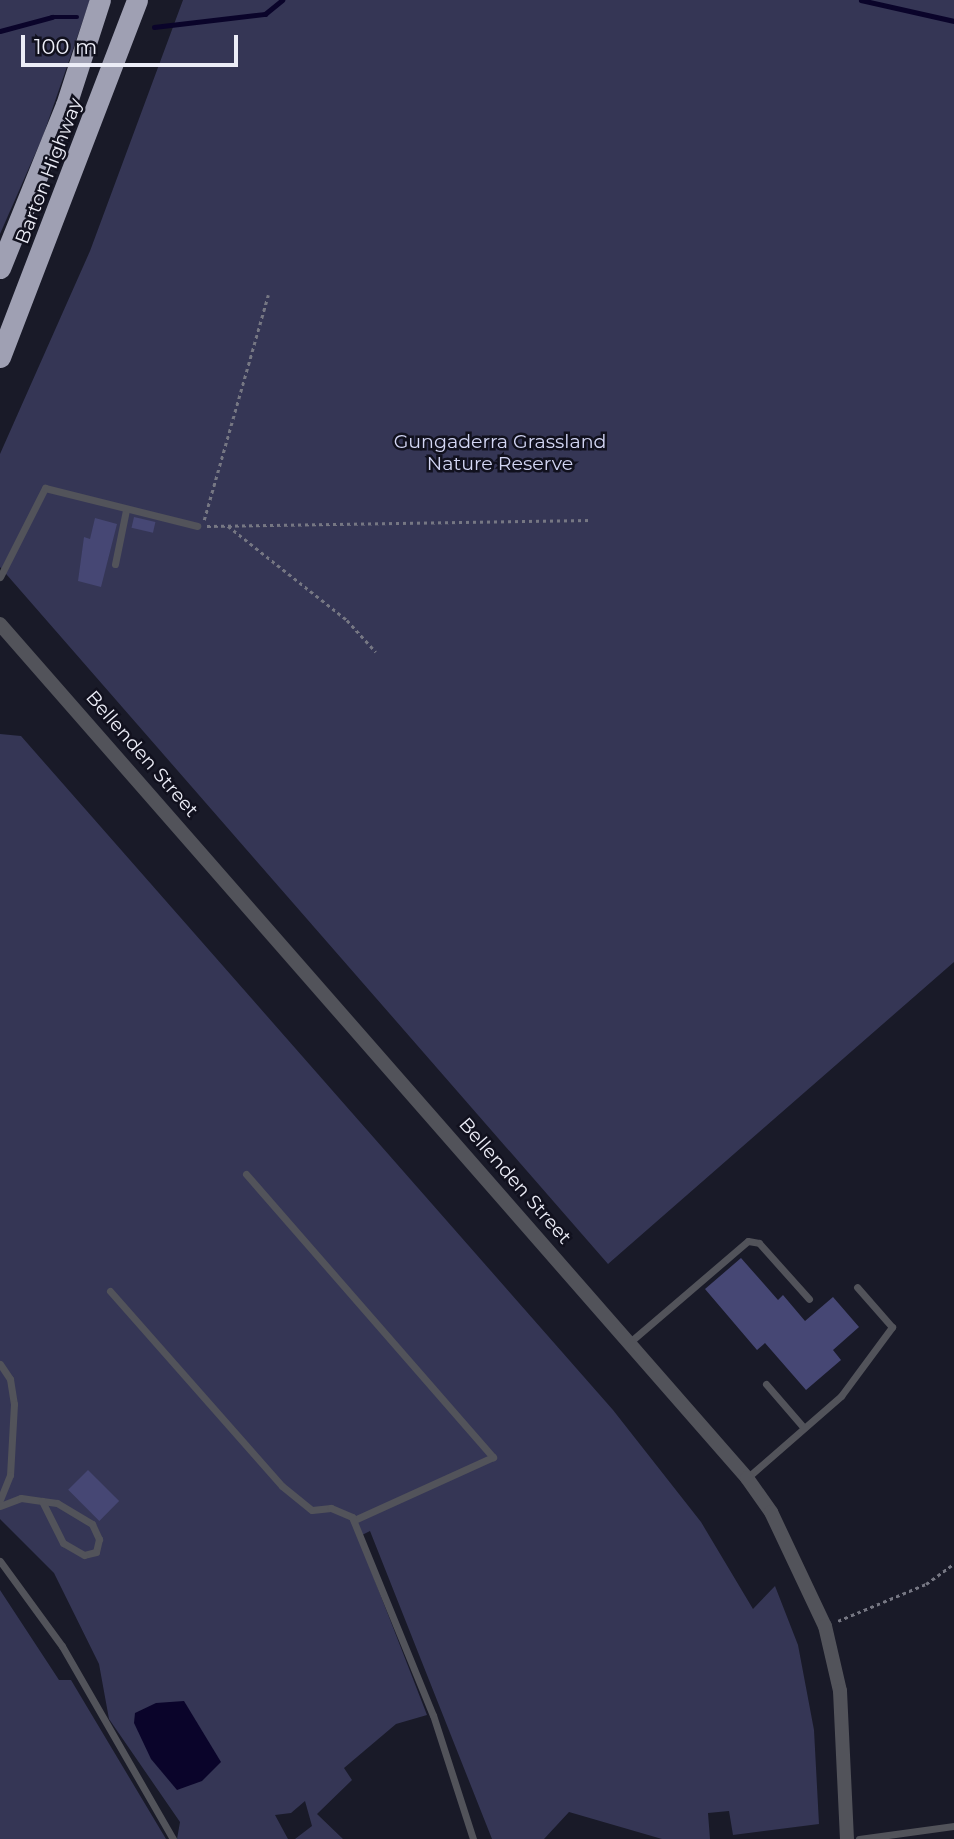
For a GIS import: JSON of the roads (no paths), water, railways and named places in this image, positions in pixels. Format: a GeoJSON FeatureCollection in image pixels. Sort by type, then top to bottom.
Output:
{"type":"FeatureCollection","features":[{"type":"Feature","properties":{"kind":"highway","name":"Barton Highway"},"geometry":{"type":"LineString","coordinates":[[0,268],[66,104],[100,0]]}},
{"type":"Feature","properties":{"kind":"highway","name":"Barton Highway"},"geometry":{"type":"LineString","coordinates":[[0,357],[137,0]]}},
{"type":"Feature","properties":{"kind":"street","name":"Bellenden Street"},"geometry":{"type":"LineString","coordinates":[[0,624],[630,1342],[747,1478],[771,1512],[825,1626],[839,1691],[847,1839]]}},
{"type":"Feature","properties":{"kind":"lane"},"geometry":{"type":"LineString","coordinates":[[0,577],[45,488],[199,526]]}},
{"type":"Feature","properties":{"kind":"lane"},"geometry":{"type":"LineString","coordinates":[[115,564],[126,510]]}},
{"type":"Feature","properties":{"kind":"lane"},"geometry":{"type":"LineString","coordinates":[[246,1174],[493,1457],[354,1520]]}},
{"type":"Feature","properties":{"kind":"lane"},"geometry":{"type":"LineString","coordinates":[[630,1342],[748,1241],[759,1243],[809,1300]]}},
{"type":"Feature","properties":{"kind":"lane"},"geometry":{"type":"LineString","coordinates":[[747,1478],[841,1396],[892,1327],[857,1287]]}},
{"type":"Feature","properties":{"kind":"lane"},"geometry":{"type":"LineString","coordinates":[[110,1291],[282,1486],[312,1510],[331,1508],[354,1520],[433,1714],[473,1839]]}},
{"type":"Feature","properties":{"kind":"lane"},"geometry":{"type":"LineString","coordinates":[[0,1364],[10,1379],[14,1404],[10,1475],[0,1500]]}},
{"type":"Feature","properties":{"kind":"lane"},"geometry":{"type":"LineString","coordinates":[[766,1384],[804,1427]]}},
{"type":"Feature","properties":{"kind":"lane"},"geometry":{"type":"LineString","coordinates":[[0,1506],[21,1497],[42,1501],[92,1524],[99,1539],[96,1552],[83,1555],[63,1543],[42,1501]]}},
{"type":"Feature","properties":{"kind":"lane"},"geometry":{"type":"LineString","coordinates":[[0,1561],[62,1646],[173,1839]]}},
{"type":"Feature","properties":{"kind":"lane"},"geometry":{"type":"LineString","coordinates":[[859,1839],[954,1826]]}},
{"type":"Feature","properties":{"kind":"waterway"},"geometry":{"type":"LineString","coordinates":[[154,27],[265,14],[282,0]]}},
{"type":"Feature","properties":{"kind":"waterway"},"geometry":{"type":"LineString","coordinates":[[861,0],[954,21]]}},
{"type":"Feature","properties":{"kind":"waterway"},"geometry":{"type":"LineString","coordinates":[[0,31],[52,17],[77,17]]}},
{"type":"Feature","properties":{"kind":"park label","name":"Gungaderra Grassland Nature Reserve"},"geometry":{"type":"Point","coordinates":[500,453]}}]}
